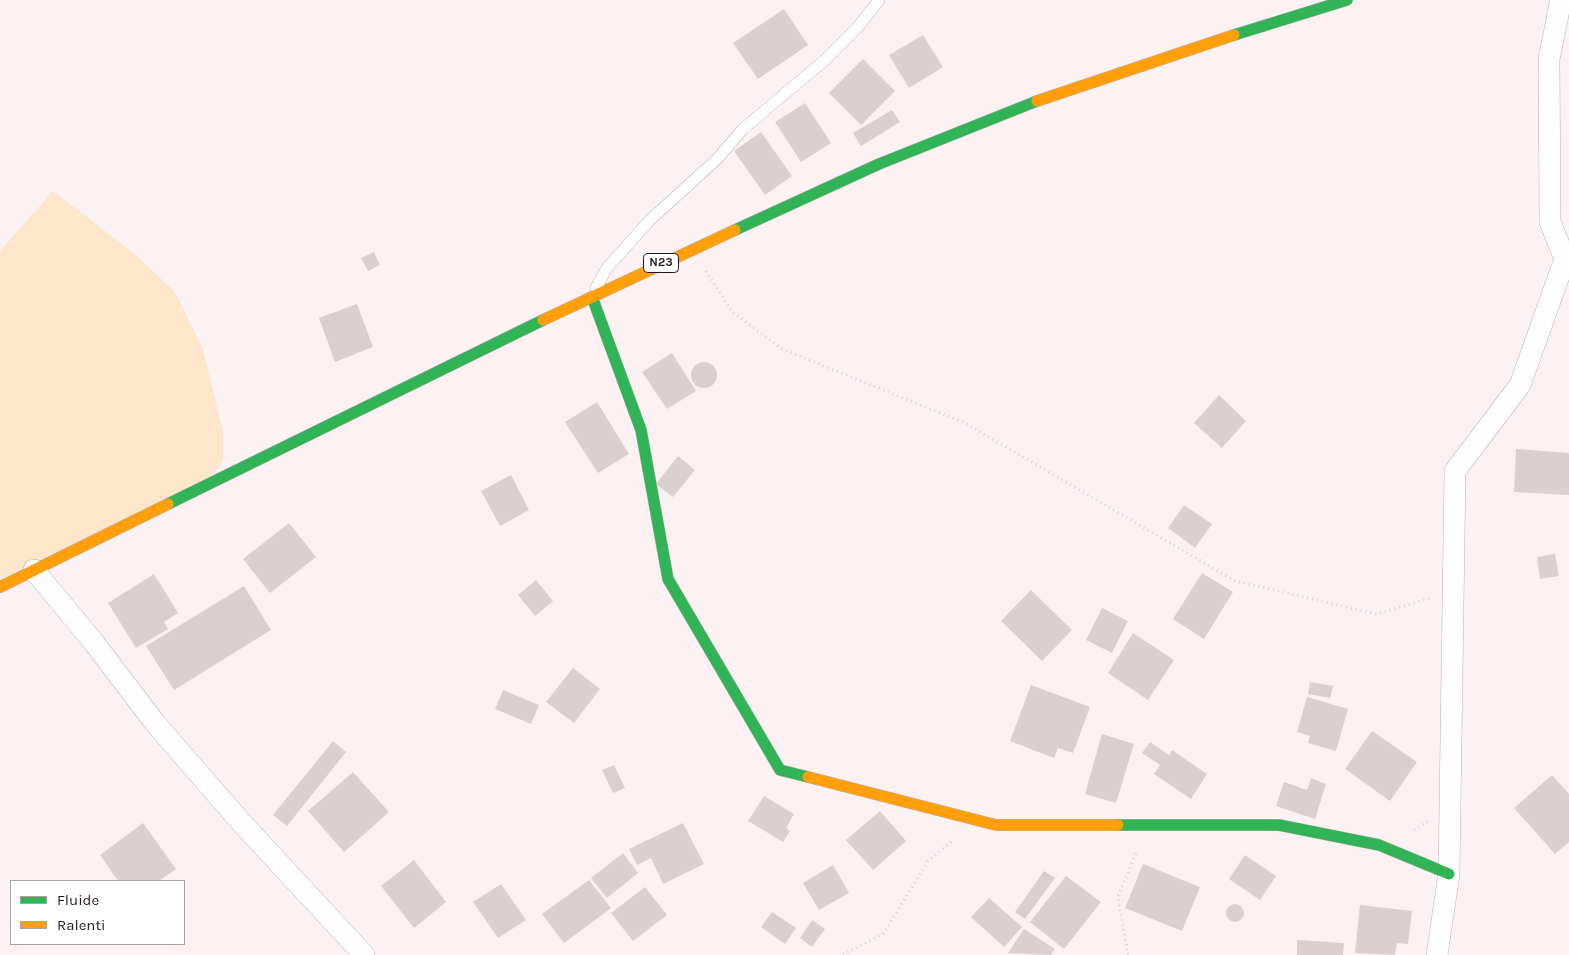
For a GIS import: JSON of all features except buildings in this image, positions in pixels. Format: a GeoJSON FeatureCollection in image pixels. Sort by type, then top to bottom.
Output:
{"type":"FeatureCollection","features":[{"type":"Feature","properties":{"kind":"main road","name":"N23"},"geometry":{"type":"LineString","coordinates":[[0,587],[637,274],[879,164],[1011,110],[1203,45],[1347,0]]}},
{"type":"Feature","properties":{"kind":"main road"},"geometry":{"type":"LineString","coordinates":[[592,297],[641,430],[668,579],[780,770],[996,825],[1279,824],[1379,845],[1450,874]]}},
{"type":"Feature","properties":{"kind":"street"},"geometry":{"type":"LineString","coordinates":[[1437,955],[1450,874],[1455,471],[1520,385],[1565,259],[1550,222],[1549,59],[1561,0]]}},
{"type":"Feature","properties":{"kind":"street"},"geometry":{"type":"LineString","coordinates":[[34,570],[96,644],[155,723],[240,821],[360,953]]}},
{"type":"Feature","properties":{"kind":"lane"},"geometry":{"type":"LineString","coordinates":[[592,297],[607,268],[650,220],[717,159],[743,129],[776,99],[825,60],[858,27],[879,0]]}},
{"type":"Feature","properties":{"kind":"path"},"geometry":{"type":"LineString","coordinates":[[693,250],[732,312],[782,349],[965,423],[1235,581],[1377,614],[1453,592]]}},
{"type":"Feature","properties":{"kind":"path"},"geometry":{"type":"LineString","coordinates":[[1379,845],[1404,837],[1432,816]]}},
{"type":"Feature","properties":{"kind":"path"},"geometry":{"type":"LineString","coordinates":[[843,955],[884,932],[928,861],[977,820]]}},
{"type":"Feature","properties":{"kind":"path"},"geometry":{"type":"LineString","coordinates":[[1128,955],[1118,896],[1148,825]]}},
{"type":"Feature","properties":{"kind":"shaded area"},"geometry":{"type":"Polygon","coordinates":[[[53,191],[135,254],[175,292],[203,349],[223,432],[223,460],[211,477],[0,579],[0,251],[53,191]]]}},
{"type":"Feature","properties":{"kind":"traffic: fast"},"geometry":{"type":"LineString","coordinates":[[1234,35],[1347,0]]}},
{"type":"Feature","properties":{"kind":"traffic: fast"},"geometry":{"type":"LineString","coordinates":[[735,230],[879,164],[1037,101]]}},
{"type":"Feature","properties":{"kind":"traffic: fast"},"geometry":{"type":"LineString","coordinates":[[592,297],[641,430],[668,579],[780,770],[808,777]]}},
{"type":"Feature","properties":{"kind":"traffic: fast"},"geometry":{"type":"LineString","coordinates":[[168,504],[543,320]]}},
{"type":"Feature","properties":{"kind":"traffic: fast"},"geometry":{"type":"LineString","coordinates":[[1118,825],[1279,825],[1379,845],[1449,874]]}},
{"type":"Feature","properties":{"kind":"traffic: slow"},"geometry":{"type":"LineString","coordinates":[[1037,101],[1234,35]]}},
{"type":"Feature","properties":{"kind":"traffic: slow"},"geometry":{"type":"LineString","coordinates":[[543,320],[735,230]]}},
{"type":"Feature","properties":{"kind":"traffic: slow"},"geometry":{"type":"LineString","coordinates":[[0,587],[168,504]]}},
{"type":"Feature","properties":{"kind":"traffic: slow"},"geometry":{"type":"LineString","coordinates":[[808,777],[996,825],[1118,825]]}}]}
